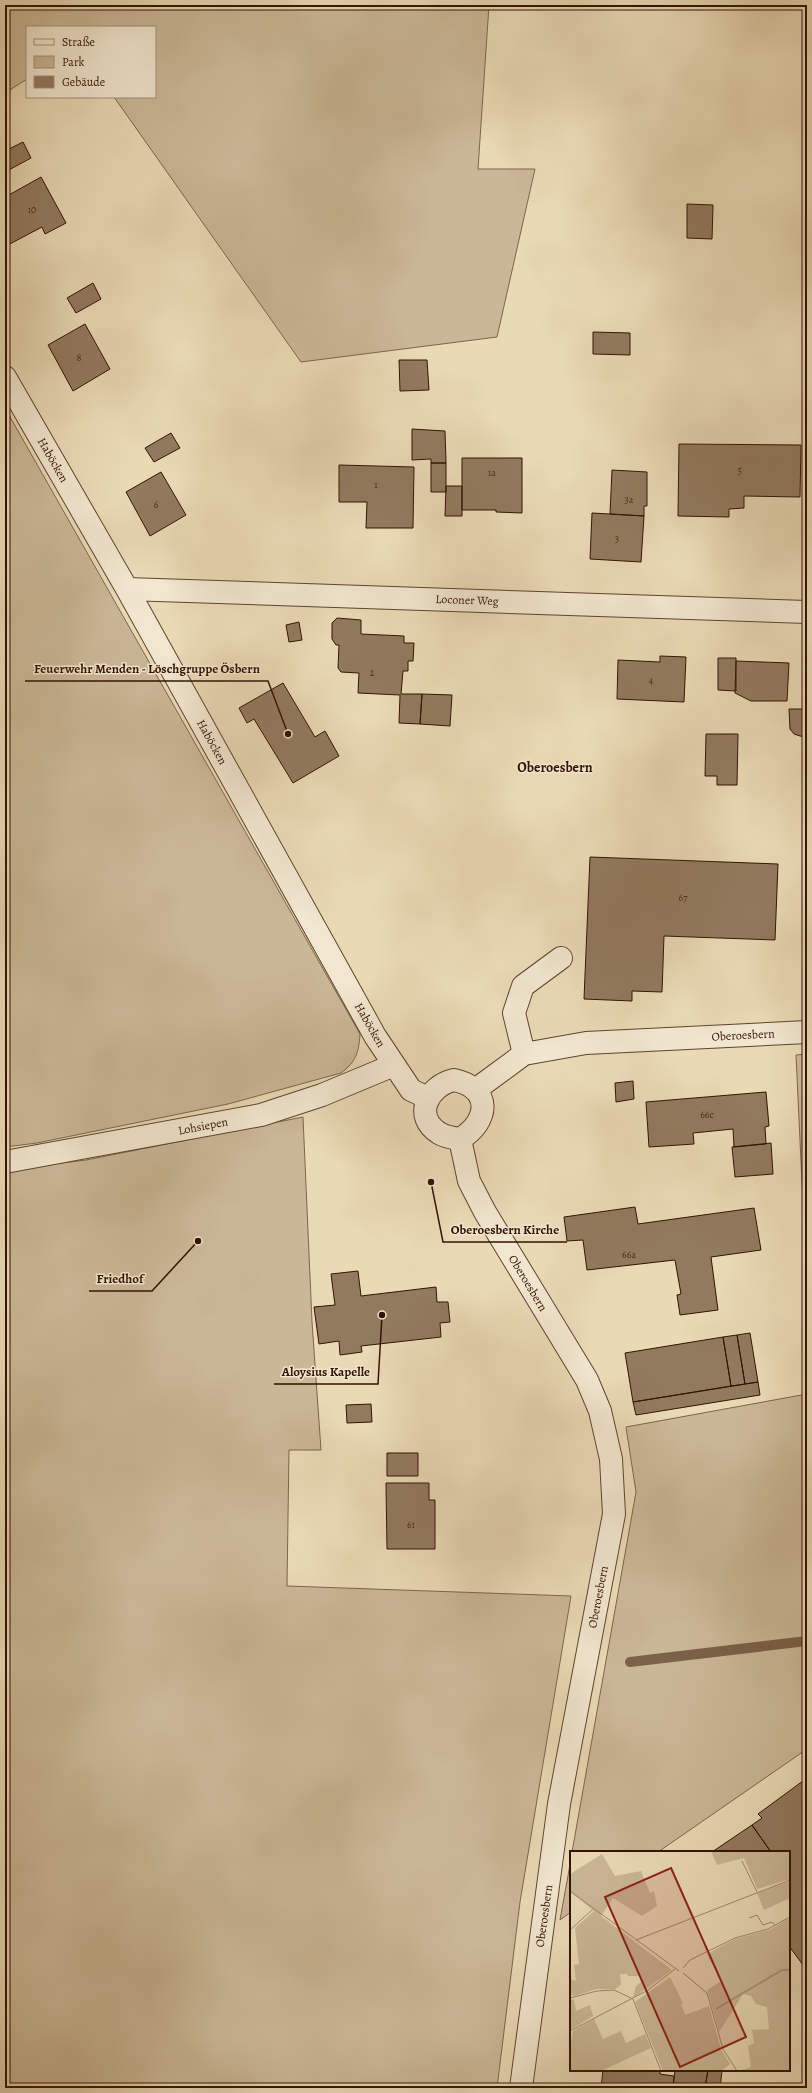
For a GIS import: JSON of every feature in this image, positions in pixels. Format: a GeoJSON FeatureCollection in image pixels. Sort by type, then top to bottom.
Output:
{"type":"FeatureCollection","features":[{"type":"Feature","properties":{"kind":"street","name":"Haböcken"},"geometry":{"type":"LineString","coordinates":[[5,377],[127,588],[376,1036],[411,1090],[428,1098]]}},
{"type":"Feature","properties":{"kind":"street","name":"Loconer Weg"},"geometry":{"type":"LineString","coordinates":[[127,588],[807,612]]}},
{"type":"Feature","properties":{"kind":"street"},"geometry":{"type":"LineString","coordinates":[[524,1054],[514,1013],[523,986],[561,958]]}},
{"type":"Feature","properties":{"kind":"street","name":"Oberoesbern"},"geometry":{"type":"LineString","coordinates":[[475,1090],[524,1054],[586,1043],[807,1032]]}},
{"type":"Feature","properties":{"kind":"street","name":"Lohsiepen"},"geometry":{"type":"LineString","coordinates":[[5,1162],[261,1115],[322,1095],[394,1065]]}},
{"type":"Feature","properties":{"kind":"street"},"geometry":{"type":"LineString","coordinates":[[454,1080],[464,1082],[475,1090],[481,1098],[483,1108],[482,1117],[476,1127],[460,1138],[449,1137],[435,1130],[429,1122],[426,1112],[428,1098],[433,1090],[444,1082],[454,1080]]}},
{"type":"Feature","properties":{"kind":"street","name":"Oberoesbern"},"geometry":{"type":"LineString","coordinates":[[460,1138],[469,1181],[485,1212],[587,1380],[600,1411],[611,1459],[614,1514],[559,1804],[521,2088]]}},
{"type":"Feature","properties":{"kind":"green space"},"geometry":{"type":"Polygon","coordinates":[[[5,5],[489,5],[478,169],[535,169],[497,337],[301,362],[115,98],[156,98],[156,26],[26,26],[26,80],[5,93],[5,5]]]}},
{"type":"Feature","properties":{"kind":"green space"},"geometry":{"type":"Polygon","coordinates":[[[5,408],[360,1034],[356,1056],[350,1065],[341,1073],[228,1104],[37,1143],[5,1147],[5,408]]]}},
{"type":"Feature","properties":{"kind":"green space"},"geometry":{"type":"Polygon","coordinates":[[[807,1054],[807,1290],[796,1055],[807,1054]]]}},
{"type":"Feature","properties":{"kind":"green space"},"geometry":{"type":"Polygon","coordinates":[[[303,1117],[312,1322],[321,1450],[289,1450],[287,1586],[571,1596],[520,1902],[497,2088],[5,2088],[5,1170],[86,1160],[303,1117]]]}},
{"type":"Feature","properties":{"kind":"green space"},"geometry":{"type":"Polygon","coordinates":[[[807,1394],[807,1749],[659,1851],[572,1851],[636,1492],[626,1427],[807,1394]]]}},
{"type":"Feature","properties":{"kind":"green space"},"geometry":{"type":"Polygon","coordinates":[[[570,1865],[570,1913],[560,1920],[570,1865]]]}},
{"type":"Feature","properties":{"kind":"building"},"geometry":{"type":"Polygon","coordinates":[[[23,142],[31,158],[5,172],[5,151],[23,142]]]}},
{"type":"Feature","properties":{"kind":"building"},"geometry":{"type":"Polygon","coordinates":[[[41,177],[66,223],[45,234],[42,227],[6,246],[5,190],[7,196],[41,177]]]}},
{"type":"Feature","properties":{"kind":"building"},"geometry":{"type":"Polygon","coordinates":[[[687,204],[713,205],[712,239],[687,238],[687,204]]]}},
{"type":"Feature","properties":{"kind":"building"},"geometry":{"type":"Polygon","coordinates":[[[93,283],[101,299],[76,313],[67,298],[93,283]]]}},
{"type":"Feature","properties":{"kind":"building"},"geometry":{"type":"Polygon","coordinates":[[[85,324],[110,369],[73,391],[48,345],[85,324]]]}},
{"type":"Feature","properties":{"kind":"building"},"geometry":{"type":"Polygon","coordinates":[[[593,332],[630,333],[630,355],[593,354],[593,332]]]}},
{"type":"Feature","properties":{"kind":"building"},"geometry":{"type":"Polygon","coordinates":[[[399,360],[427,360],[429,390],[400,391],[399,360]]]}},
{"type":"Feature","properties":{"kind":"building"},"geometry":{"type":"Polygon","coordinates":[[[412,429],[445,431],[446,463],[431,463],[431,459],[412,460],[412,429]]]}},
{"type":"Feature","properties":{"kind":"building"},"geometry":{"type":"Polygon","coordinates":[[[171,433],[180,448],[154,462],[145,448],[171,433]]]}},
{"type":"Feature","properties":{"kind":"building"},"geometry":{"type":"Polygon","coordinates":[[[679,444],[801,445],[800,497],[744,496],[744,508],[729,509],[729,517],[678,516],[679,444]]]}},
{"type":"Feature","properties":{"kind":"building"},"geometry":{"type":"Polygon","coordinates":[[[462,458],[522,458],[522,513],[496,512],[496,510],[462,510],[462,458]]]}},
{"type":"Feature","properties":{"kind":"building"},"geometry":{"type":"Polygon","coordinates":[[[431,463],[446,463],[446,492],[431,492],[431,463]]]}},
{"type":"Feature","properties":{"kind":"building"},"geometry":{"type":"Polygon","coordinates":[[[339,465],[414,467],[413,528],[366,528],[367,502],[339,502],[339,465]]]}},
{"type":"Feature","properties":{"kind":"building"},"geometry":{"type":"Polygon","coordinates":[[[612,470],[647,472],[647,506],[644,506],[644,516],[610,514],[612,470]]]}},
{"type":"Feature","properties":{"kind":"building"},"geometry":{"type":"Polygon","coordinates":[[[161,472],[186,515],[150,536],[126,492],[161,472]]]}},
{"type":"Feature","properties":{"kind":"building"},"geometry":{"type":"Polygon","coordinates":[[[446,486],[462,486],[462,516],[445,516],[446,486]]]}},
{"type":"Feature","properties":{"kind":"building"},"geometry":{"type":"Polygon","coordinates":[[[592,513],[644,516],[641,562],[590,559],[592,513]]]}},
{"type":"Feature","properties":{"kind":"building"},"geometry":{"type":"Polygon","coordinates":[[[337,618],[361,620],[361,634],[404,636],[404,643],[414,643],[413,661],[408,661],[408,671],[403,671],[401,694],[422,694],[420,724],[399,723],[400,695],[358,693],[359,673],[341,672],[338,668],[339,645],[336,645],[332,639],[332,623],[337,618]]]}},
{"type":"Feature","properties":{"kind":"building"},"geometry":{"type":"Polygon","coordinates":[[[299,622],[302,640],[289,642],[286,625],[299,622]]]}},
{"type":"Feature","properties":{"kind":"building"},"geometry":{"type":"Polygon","coordinates":[[[660,656],[686,657],[684,702],[617,699],[618,660],[660,662],[660,656]]]}},
{"type":"Feature","properties":{"kind":"building"},"geometry":{"type":"Polygon","coordinates":[[[718,658],[736,658],[736,691],[718,690],[718,658]]]}},
{"type":"Feature","properties":{"kind":"building"},"geometry":{"type":"Polygon","coordinates":[[[736,661],[789,663],[787,701],[751,701],[735,693],[736,661]]]}},
{"type":"Feature","properties":{"kind":"building"},"geometry":{"type":"Polygon","coordinates":[[[283,683],[315,737],[325,731],[339,756],[293,783],[254,719],[247,723],[239,708],[283,683]]]}},
{"type":"Feature","properties":{"kind":"building"},"geometry":{"type":"Polygon","coordinates":[[[807,683],[807,737],[794,734],[790,729],[789,709],[806,709],[807,683]]]}},
{"type":"Feature","properties":{"kind":"building"},"geometry":{"type":"Polygon","coordinates":[[[422,694],[452,695],[450,726],[420,724],[422,694]]]}},
{"type":"Feature","properties":{"kind":"building"},"geometry":{"type":"Polygon","coordinates":[[[706,734],[738,734],[737,785],[717,785],[717,776],[705,776],[706,734]]]}},
{"type":"Feature","properties":{"kind":"building"},"geometry":{"type":"Polygon","coordinates":[[[590,857],[778,864],[775,940],[664,936],[662,992],[632,991],[632,1001],[584,999],[590,857]]]}},
{"type":"Feature","properties":{"kind":"building"},"geometry":{"type":"Polygon","coordinates":[[[633,1081],[634,1099],[616,1102],[615,1083],[633,1081]]]}},
{"type":"Feature","properties":{"kind":"building"},"geometry":{"type":"Polygon","coordinates":[[[766,1092],[769,1126],[765,1127],[766,1144],[734,1147],[733,1129],[693,1133],[694,1144],[649,1147],[646,1102],[766,1092]]]}},
{"type":"Feature","properties":{"kind":"building"},"geometry":{"type":"Polygon","coordinates":[[[771,1143],[773,1174],[735,1177],[732,1147],[771,1143]]]}},
{"type":"Feature","properties":{"kind":"building"},"geometry":{"type":"Polygon","coordinates":[[[635,1207],[638,1224],[754,1208],[761,1250],[711,1257],[718,1310],[680,1315],[677,1295],[681,1294],[675,1260],[587,1270],[583,1240],[567,1241],[564,1217],[635,1207]]]}},
{"type":"Feature","properties":{"kind":"building"},"geometry":{"type":"Polygon","coordinates":[[[358,1271],[361,1296],[436,1287],[437,1302],[448,1302],[450,1322],[440,1323],[441,1337],[361,1346],[362,1352],[340,1355],[339,1341],[319,1344],[314,1307],[335,1305],[331,1274],[358,1271]]]}},
{"type":"Feature","properties":{"kind":"building"},"geometry":{"type":"Polygon","coordinates":[[[750,1333],[758,1382],[745,1384],[737,1335],[750,1333]]]}},
{"type":"Feature","properties":{"kind":"building"},"geometry":{"type":"Polygon","coordinates":[[[737,1335],[745,1384],[731,1386],[723,1337],[737,1335]]]}},
{"type":"Feature","properties":{"kind":"building"},"geometry":{"type":"Polygon","coordinates":[[[723,1337],[731,1386],[633,1402],[625,1353],[723,1337]]]}},
{"type":"Feature","properties":{"kind":"building"},"geometry":{"type":"Polygon","coordinates":[[[758,1382],[760,1395],[636,1415],[633,1402],[758,1382]]]}},
{"type":"Feature","properties":{"kind":"building"},"geometry":{"type":"Polygon","coordinates":[[[371,1404],[372,1422],[347,1423],[346,1405],[371,1404]]]}},
{"type":"Feature","properties":{"kind":"building"},"geometry":{"type":"Polygon","coordinates":[[[387,1453],[418,1453],[418,1476],[387,1476],[387,1453]]]}},
{"type":"Feature","properties":{"kind":"building"},"geometry":{"type":"Polygon","coordinates":[[[386,1483],[429,1483],[429,1500],[435,1500],[435,1549],[387,1549],[386,1483]]]}},
{"type":"Feature","properties":{"kind":"building"},"geometry":{"type":"Polygon","coordinates":[[[807,1778],[807,1896],[805,1898],[807,1901],[807,1962],[803,1965],[790,1947],[790,1851],[770,1851],[752,1825],[762,1818],[758,1814],[807,1778]]]}},
{"type":"Feature","properties":{"kind":"building"},"geometry":{"type":"Polygon","coordinates":[[[752,1825],[770,1851],[713,1851],[752,1825]]]}},
{"type":"Feature","properties":{"kind":"building"},"geometry":{"type":"Polygon","coordinates":[[[603,2071],[660,2071],[660,2074],[674,2076],[673,2088],[601,2088],[603,2071]]]}},
{"type":"Feature","properties":{"kind":"building"},"geometry":{"type":"Polygon","coordinates":[[[675,2071],[708,2071],[705,2088],[673,2088],[675,2071]]]}},
{"type":"Feature","properties":{"kind":"building"},"geometry":{"type":"Polygon","coordinates":[[[708,2071],[722,2071],[720,2088],[705,2088],[708,2071]]]}},
{"type":"Feature","properties":{"kind":"waterway"},"geometry":{"type":"LineString","coordinates":[[630,1662],[807,1641]]}},
{"type":"Feature","properties":{"kind":"place","name":"Feuerwehr Menden - Löschgruppe Ösbern"},"geometry":{"type":"Point","coordinates":[288,734]}},
{"type":"Feature","properties":{"kind":"place","name":"Oberoesbern Kirche"},"geometry":{"type":"Point","coordinates":[431,1182]}},
{"type":"Feature","properties":{"kind":"place","name":"Friedhof"},"geometry":{"type":"Point","coordinates":[198,1241]}},
{"type":"Feature","properties":{"kind":"place","name":"Aloysius Kapelle"},"geometry":{"type":"Point","coordinates":[382,1315]}},
{"type":"Feature","properties":{"kind":"district","name":"Oberoesbern"},"geometry":{"type":"Point","coordinates":[555,767]}}]}
